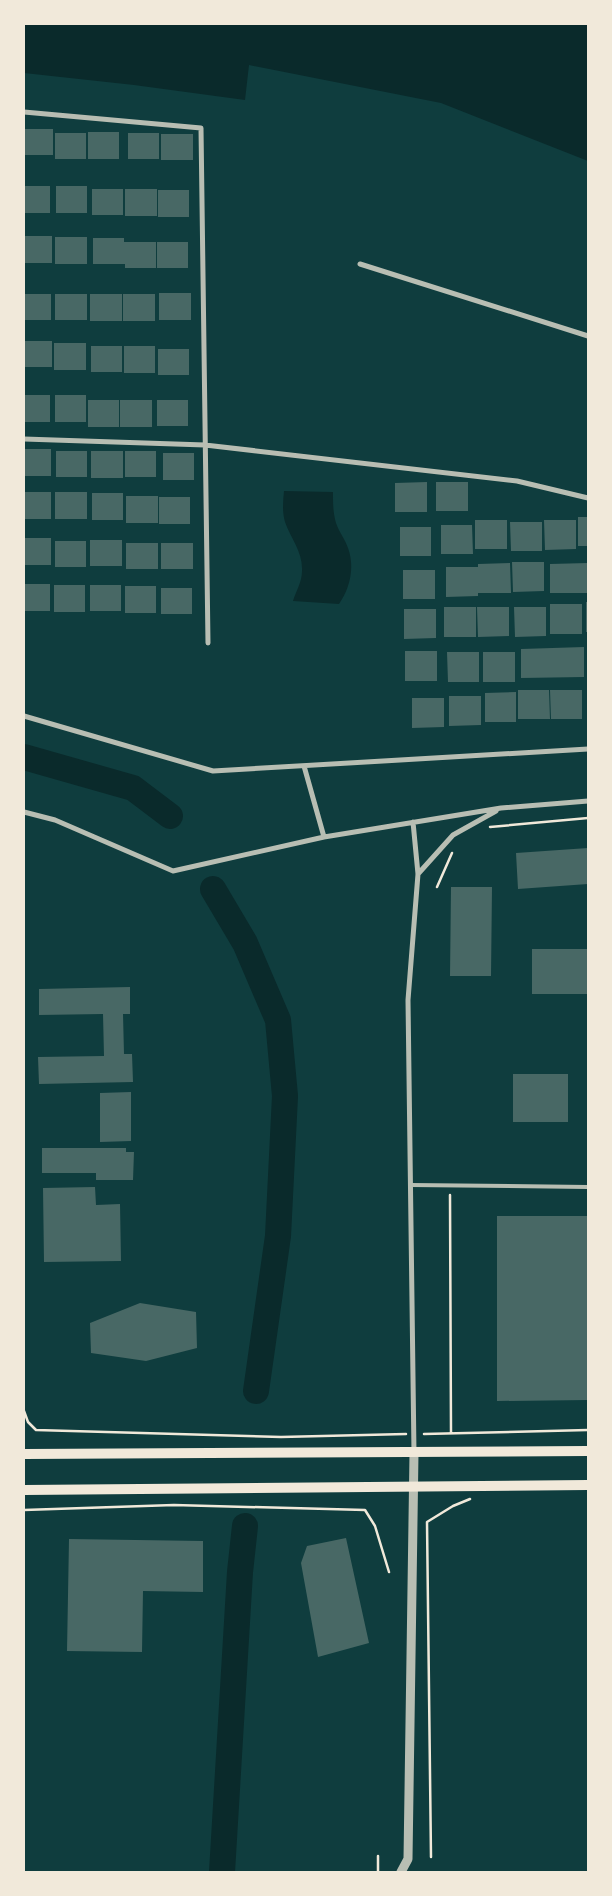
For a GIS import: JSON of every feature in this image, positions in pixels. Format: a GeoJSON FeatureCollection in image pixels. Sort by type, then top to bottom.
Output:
{"type":"FeatureCollection","features":[{"type":"Feature","properties":{"kind":"main road"},"geometry":{"type":"LineString","coordinates":[[24,1454],[588,1452]]}},
{"type":"Feature","properties":{"kind":"main road"},"geometry":{"type":"LineString","coordinates":[[24,1490],[588,1486]]}},
{"type":"Feature","properties":{"kind":"street"},"geometry":{"type":"LineString","coordinates":[[24,112],[201,128],[208,643]]}},
{"type":"Feature","properties":{"kind":"street"},"geometry":{"type":"LineString","coordinates":[[360,264],[588,336]]}},
{"type":"Feature","properties":{"kind":"street"},"geometry":{"type":"LineString","coordinates":[[24,439],[206,445],[517,481],[588,498]]}},
{"type":"Feature","properties":{"kind":"street"},"geometry":{"type":"LineString","coordinates":[[24,716],[213,771],[588,749]]}},
{"type":"Feature","properties":{"kind":"street"},"geometry":{"type":"LineString","coordinates":[[304,766],[324,837]]}},
{"type":"Feature","properties":{"kind":"street"},"geometry":{"type":"LineString","coordinates":[[24,812],[55,820],[173,871],[324,837],[501,808],[588,801]]}},
{"type":"Feature","properties":{"kind":"street"},"geometry":{"type":"LineString","coordinates":[[418,874],[454,835],[501,808]]}},
{"type":"Feature","properties":{"kind":"street"},"geometry":{"type":"LineString","coordinates":[[401,1872],[408,1859],[414,1453],[408,1000],[418,874],[414,822]]}},
{"type":"Feature","properties":{"kind":"lane"},"geometry":{"type":"LineString","coordinates":[[410,1185],[588,1187]]}},
{"type":"Feature","properties":{"kind":"path"},"geometry":{"type":"LineString","coordinates":[[483,830],[492,826],[588,818]]}},
{"type":"Feature","properties":{"kind":"path"},"geometry":{"type":"LineString","coordinates":[[437,887],[455,849]]}},
{"type":"Feature","properties":{"kind":"path"},"geometry":{"type":"LineString","coordinates":[[450,1186],[451,1433]]}},
{"type":"Feature","properties":{"kind":"path"},"geometry":{"type":"LineString","coordinates":[[24,1410],[28,1422],[36,1430],[281,1437],[588,1430]]}},
{"type":"Feature","properties":{"kind":"path"},"geometry":{"type":"LineString","coordinates":[[431,1857],[427,1522],[453,1506],[472,1499]]}},
{"type":"Feature","properties":{"kind":"path"},"geometry":{"type":"LineString","coordinates":[[24,1510],[174,1505],[365,1510],[375,1526],[389,1572]]}},
{"type":"Feature","properties":{"kind":"path"},"geometry":{"type":"LineString","coordinates":[[378,1856],[378,1872]]}},
{"type":"Feature","properties":{"kind":"water"},"geometry":{"type":"Polygon","coordinates":[[[24,24],[588,24],[588,161],[441,103],[249,65],[245,100],[24,73],[24,24]]]}},
{"type":"Feature","properties":{"kind":"water"},"geometry":{"type":"Polygon","coordinates":[[[284,491],[333,492],[335,519],[348,548],[351,563],[349,584],[339,604],[293,601],[301,579],[302,564],[299,552],[284,518],[284,491]]]}},
{"type":"Feature","properties":{"kind":"building"},"geometry":{"type":"Polygon","coordinates":[[[24,129],[53,129],[53,155],[24,155],[24,129]]]}},
{"type":"Feature","properties":{"kind":"building"},"geometry":{"type":"Polygon","coordinates":[[[88,132],[119,132],[119,159],[88,159],[88,132]]]}},
{"type":"Feature","properties":{"kind":"building"},"geometry":{"type":"Polygon","coordinates":[[[55,133],[86,133],[86,159],[55,159],[55,133]]]}},
{"type":"Feature","properties":{"kind":"building"},"geometry":{"type":"Polygon","coordinates":[[[128,133],[159,133],[159,159],[128,159],[128,133]]]}},
{"type":"Feature","properties":{"kind":"building"},"geometry":{"type":"Polygon","coordinates":[[[161,134],[193,134],[193,160],[161,160],[161,134]]]}},
{"type":"Feature","properties":{"kind":"building"},"geometry":{"type":"Polygon","coordinates":[[[24,186],[50,186],[50,213],[24,213],[24,186]]]}},
{"type":"Feature","properties":{"kind":"building"},"geometry":{"type":"Polygon","coordinates":[[[56,186],[87,186],[87,213],[56,213],[56,186]]]}},
{"type":"Feature","properties":{"kind":"building"},"geometry":{"type":"Polygon","coordinates":[[[92,189],[123,189],[123,215],[92,215],[92,189]]]}},
{"type":"Feature","properties":{"kind":"building"},"geometry":{"type":"Polygon","coordinates":[[[125,189],[157,189],[157,216],[125,216],[125,189]]]}},
{"type":"Feature","properties":{"kind":"building"},"geometry":{"type":"Polygon","coordinates":[[[158,190],[189,190],[189,217],[158,217],[158,190]]]}},
{"type":"Feature","properties":{"kind":"building"},"geometry":{"type":"Polygon","coordinates":[[[24,236],[52,236],[52,263],[24,263],[24,236]]]}},
{"type":"Feature","properties":{"kind":"building"},"geometry":{"type":"Polygon","coordinates":[[[55,237],[87,237],[87,264],[55,264],[55,237]]]}},
{"type":"Feature","properties":{"kind":"building"},"geometry":{"type":"Polygon","coordinates":[[[93,238],[124,238],[124,242],[156,242],[156,268],[125,268],[125,264],[93,264],[93,238]]]}},
{"type":"Feature","properties":{"kind":"building"},"geometry":{"type":"Polygon","coordinates":[[[157,242],[188,242],[188,268],[157,268],[157,242]]]}},
{"type":"Feature","properties":{"kind":"building"},"geometry":{"type":"Polygon","coordinates":[[[159,293],[191,293],[191,320],[159,320],[159,293]]]}},
{"type":"Feature","properties":{"kind":"building"},"geometry":{"type":"Polygon","coordinates":[[[24,294],[51,294],[51,320],[24,320],[24,294]]]}},
{"type":"Feature","properties":{"kind":"building"},"geometry":{"type":"Polygon","coordinates":[[[55,294],[87,294],[87,320],[55,320],[55,294]]]}},
{"type":"Feature","properties":{"kind":"building"},"geometry":{"type":"Polygon","coordinates":[[[90,294],[122,294],[122,321],[90,321],[90,294]]]}},
{"type":"Feature","properties":{"kind":"building"},"geometry":{"type":"Polygon","coordinates":[[[123,294],[155,294],[155,321],[123,321],[123,294]]]}},
{"type":"Feature","properties":{"kind":"building"},"geometry":{"type":"Polygon","coordinates":[[[24,341],[52,341],[52,367],[24,367],[24,341]]]}},
{"type":"Feature","properties":{"kind":"building"},"geometry":{"type":"Polygon","coordinates":[[[54,343],[86,343],[86,370],[54,370],[54,343]]]}},
{"type":"Feature","properties":{"kind":"building"},"geometry":{"type":"Polygon","coordinates":[[[91,346],[122,346],[122,372],[91,372],[91,346]]]}},
{"type":"Feature","properties":{"kind":"building"},"geometry":{"type":"Polygon","coordinates":[[[124,346],[155,346],[155,373],[124,373],[124,346]]]}},
{"type":"Feature","properties":{"kind":"building"},"geometry":{"type":"Polygon","coordinates":[[[158,349],[189,349],[189,375],[158,375],[158,349]]]}},
{"type":"Feature","properties":{"kind":"building"},"geometry":{"type":"Polygon","coordinates":[[[24,395],[50,395],[50,422],[24,422],[24,395]]]}},
{"type":"Feature","properties":{"kind":"building"},"geometry":{"type":"Polygon","coordinates":[[[55,395],[86,395],[86,422],[55,422],[55,395]]]}},
{"type":"Feature","properties":{"kind":"building"},"geometry":{"type":"Polygon","coordinates":[[[88,400],[119,400],[119,427],[88,427],[88,400]]]}},
{"type":"Feature","properties":{"kind":"building"},"geometry":{"type":"Polygon","coordinates":[[[120,400],[152,400],[152,427],[120,427],[120,400]]]}},
{"type":"Feature","properties":{"kind":"building"},"geometry":{"type":"Polygon","coordinates":[[[157,400],[188,400],[188,426],[157,426],[157,400]]]}},
{"type":"Feature","properties":{"kind":"building"},"geometry":{"type":"Polygon","coordinates":[[[24,449],[51,449],[51,476],[24,476],[24,449]]]}},
{"type":"Feature","properties":{"kind":"building"},"geometry":{"type":"Polygon","coordinates":[[[56,451],[87,451],[87,477],[56,477],[56,451]]]}},
{"type":"Feature","properties":{"kind":"building"},"geometry":{"type":"Polygon","coordinates":[[[91,451],[123,451],[123,478],[91,478],[91,451]]]}},
{"type":"Feature","properties":{"kind":"building"},"geometry":{"type":"Polygon","coordinates":[[[125,451],[156,451],[156,477],[125,477],[125,451]]]}},
{"type":"Feature","properties":{"kind":"building"},"geometry":{"type":"Polygon","coordinates":[[[163,453],[194,453],[194,480],[163,480],[163,453]]]}},
{"type":"Feature","properties":{"kind":"building"},"geometry":{"type":"Polygon","coordinates":[[[427,482],[427,512],[395,512],[395,483],[427,482]]]}},
{"type":"Feature","properties":{"kind":"building"},"geometry":{"type":"Polygon","coordinates":[[[436,482],[468,482],[468,511],[436,511],[436,482]]]}},
{"type":"Feature","properties":{"kind":"building"},"geometry":{"type":"Polygon","coordinates":[[[24,492],[51,492],[51,519],[24,519],[24,492]]]}},
{"type":"Feature","properties":{"kind":"building"},"geometry":{"type":"Polygon","coordinates":[[[55,492],[87,492],[87,519],[55,519],[55,492]]]}},
{"type":"Feature","properties":{"kind":"building"},"geometry":{"type":"Polygon","coordinates":[[[92,493],[123,493],[123,520],[92,520],[92,493]]]}},
{"type":"Feature","properties":{"kind":"building"},"geometry":{"type":"Polygon","coordinates":[[[126,496],[158,496],[158,523],[126,523],[126,496]]]}},
{"type":"Feature","properties":{"kind":"building"},"geometry":{"type":"Polygon","coordinates":[[[159,497],[190,497],[190,524],[159,524],[159,497]]]}},
{"type":"Feature","properties":{"kind":"building"},"geometry":{"type":"Polygon","coordinates":[[[578,517],[588,517],[588,546],[578,546],[578,517]]]}},
{"type":"Feature","properties":{"kind":"building"},"geometry":{"type":"Polygon","coordinates":[[[475,520],[507,520],[507,549],[475,549],[475,520]]]}},
{"type":"Feature","properties":{"kind":"building"},"geometry":{"type":"Polygon","coordinates":[[[544,520],[576,520],[576,549],[545,550],[544,520]]]}},
{"type":"Feature","properties":{"kind":"building"},"geometry":{"type":"Polygon","coordinates":[[[510,522],[542,522],[542,551],[511,551],[510,522]]]}},
{"type":"Feature","properties":{"kind":"building"},"geometry":{"type":"Polygon","coordinates":[[[441,525],[472,525],[473,554],[441,554],[441,525]]]}},
{"type":"Feature","properties":{"kind":"building"},"geometry":{"type":"Polygon","coordinates":[[[400,527],[431,527],[431,556],[400,556],[400,527]]]}},
{"type":"Feature","properties":{"kind":"building"},"geometry":{"type":"Polygon","coordinates":[[[24,538],[51,538],[51,565],[24,565],[24,538]]]}},
{"type":"Feature","properties":{"kind":"building"},"geometry":{"type":"Polygon","coordinates":[[[90,540],[122,540],[122,566],[90,566],[90,540]]]}},
{"type":"Feature","properties":{"kind":"building"},"geometry":{"type":"Polygon","coordinates":[[[55,541],[86,541],[86,567],[55,567],[55,541]]]}},
{"type":"Feature","properties":{"kind":"building"},"geometry":{"type":"Polygon","coordinates":[[[126,543],[158,543],[158,569],[126,569],[126,543]]]}},
{"type":"Feature","properties":{"kind":"building"},"geometry":{"type":"Polygon","coordinates":[[[161,543],[193,543],[193,569],[161,569],[161,543]]]}},
{"type":"Feature","properties":{"kind":"building"},"geometry":{"type":"Polygon","coordinates":[[[512,562],[544,562],[544,591],[513,592],[512,562]]]}},
{"type":"Feature","properties":{"kind":"building"},"geometry":{"type":"Polygon","coordinates":[[[510,563],[511,593],[478,593],[478,596],[446,597],[446,567],[478,567],[478,564],[510,563]]]}},
{"type":"Feature","properties":{"kind":"building"},"geometry":{"type":"Polygon","coordinates":[[[588,563],[588,593],[550,593],[550,564],[588,563]]]}},
{"type":"Feature","properties":{"kind":"building"},"geometry":{"type":"Polygon","coordinates":[[[403,570],[435,570],[435,599],[403,599],[403,570]]]}},
{"type":"Feature","properties":{"kind":"building"},"geometry":{"type":"Polygon","coordinates":[[[24,584],[50,584],[50,611],[24,611],[24,584]]]}},
{"type":"Feature","properties":{"kind":"building"},"geometry":{"type":"Polygon","coordinates":[[[54,585],[85,585],[85,612],[54,612],[54,585]]]}},
{"type":"Feature","properties":{"kind":"building"},"geometry":{"type":"Polygon","coordinates":[[[90,585],[121,585],[121,611],[90,611],[90,585]]]}},
{"type":"Feature","properties":{"kind":"building"},"geometry":{"type":"Polygon","coordinates":[[[125,586],[156,586],[156,613],[125,613],[125,586]]]}},
{"type":"Feature","properties":{"kind":"building"},"geometry":{"type":"Polygon","coordinates":[[[161,588],[192,588],[192,614],[161,614],[161,588]]]}},
{"type":"Feature","properties":{"kind":"building"},"geometry":{"type":"Polygon","coordinates":[[[586,602],[588,602],[588,632],[586,632],[586,602]]]}},
{"type":"Feature","properties":{"kind":"building"},"geometry":{"type":"Polygon","coordinates":[[[550,604],[582,604],[582,634],[550,634],[550,604]]]}},
{"type":"Feature","properties":{"kind":"building"},"geometry":{"type":"Polygon","coordinates":[[[444,607],[476,607],[476,637],[444,637],[444,607]]]}},
{"type":"Feature","properties":{"kind":"building"},"geometry":{"type":"Polygon","coordinates":[[[477,607],[509,607],[509,636],[478,637],[477,607]]]}},
{"type":"Feature","properties":{"kind":"building"},"geometry":{"type":"Polygon","coordinates":[[[514,607],[546,607],[546,636],[515,637],[514,607]]]}},
{"type":"Feature","properties":{"kind":"building"},"geometry":{"type":"Polygon","coordinates":[[[404,609],[436,609],[436,638],[404,639],[404,609]]]}},
{"type":"Feature","properties":{"kind":"building"},"geometry":{"type":"Polygon","coordinates":[[[584,647],[584,677],[521,678],[521,649],[584,647]]]}},
{"type":"Feature","properties":{"kind":"building"},"geometry":{"type":"Polygon","coordinates":[[[405,651],[437,651],[437,681],[405,681],[405,651]]]}},
{"type":"Feature","properties":{"kind":"building"},"geometry":{"type":"Polygon","coordinates":[[[447,652],[479,652],[479,682],[448,682],[447,652]]]}},
{"type":"Feature","properties":{"kind":"building"},"geometry":{"type":"Polygon","coordinates":[[[483,652],[515,652],[515,682],[483,682],[483,652]]]}},
{"type":"Feature","properties":{"kind":"building"},"geometry":{"type":"Polygon","coordinates":[[[518,690],[549,690],[550,719],[518,719],[518,690]]]}},
{"type":"Feature","properties":{"kind":"building"},"geometry":{"type":"Polygon","coordinates":[[[550,690],[582,690],[582,719],[551,719],[550,690]]]}},
{"type":"Feature","properties":{"kind":"building"},"geometry":{"type":"Polygon","coordinates":[[[516,692],[516,722],[485,722],[485,693],[516,692]]]}},
{"type":"Feature","properties":{"kind":"building"},"geometry":{"type":"Polygon","coordinates":[[[449,696],[481,696],[481,725],[449,726],[449,696]]]}},
{"type":"Feature","properties":{"kind":"building"},"geometry":{"type":"Polygon","coordinates":[[[412,698],[444,698],[444,727],[412,728],[412,698]]]}},
{"type":"Feature","properties":{"kind":"building"},"geometry":{"type":"Polygon","coordinates":[[[588,848],[588,884],[518,889],[516,853],[588,848]]]}},
{"type":"Feature","properties":{"kind":"building"},"geometry":{"type":"Polygon","coordinates":[[[451,887],[492,887],[491,976],[450,976],[451,887]]]}},
{"type":"Feature","properties":{"kind":"building"},"geometry":{"type":"Polygon","coordinates":[[[532,949],[588,949],[588,994],[532,994],[532,949]]]}},
{"type":"Feature","properties":{"kind":"building"},"geometry":{"type":"Polygon","coordinates":[[[130,987],[130,1014],[123,1014],[124,1054],[132,1054],[133,1082],[39,1084],[38,1057],[104,1056],[103,1014],[39,1015],[39,989],[130,987]]]}},
{"type":"Feature","properties":{"kind":"building"},"geometry":{"type":"Polygon","coordinates":[[[513,1074],[568,1074],[568,1122],[513,1122],[513,1074]]]}},
{"type":"Feature","properties":{"kind":"building"},"geometry":{"type":"Polygon","coordinates":[[[131,1092],[131,1141],[100,1142],[100,1093],[131,1092]]]}},
{"type":"Feature","properties":{"kind":"building"},"geometry":{"type":"Polygon","coordinates":[[[42,1148],[126,1148],[126,1152],[134,1152],[133,1180],[96,1180],[96,1173],[42,1173],[42,1148]]]}},
{"type":"Feature","properties":{"kind":"building"},"geometry":{"type":"Polygon","coordinates":[[[95,1187],[96,1205],[120,1204],[121,1261],[44,1262],[43,1188],[95,1187]]]}},
{"type":"Feature","properties":{"kind":"building"},"geometry":{"type":"Polygon","coordinates":[[[497,1216],[588,1216],[588,1400],[497,1401],[497,1216]]]}},
{"type":"Feature","properties":{"kind":"building"},"geometry":{"type":"Polygon","coordinates":[[[140,1303],[196,1312],[197,1348],[146,1361],[91,1353],[90,1323],[140,1303]]]}},
{"type":"Feature","properties":{"kind":"building"},"geometry":{"type":"Polygon","coordinates":[[[346,1538],[369,1643],[318,1657],[301,1563],[307,1546],[346,1538]]]}},
{"type":"Feature","properties":{"kind":"building"},"geometry":{"type":"Polygon","coordinates":[[[69,1539],[203,1541],[203,1592],[143,1591],[142,1652],[67,1651],[69,1539]]]}},
{"type":"Feature","properties":{"kind":"waterway"},"geometry":{"type":"LineString","coordinates":[[24,757],[133,788],[170,816]]}},
{"type":"Feature","properties":{"kind":"waterway"},"geometry":{"type":"LineString","coordinates":[[213,889],[245,943],[278,1020],[285,1096],[278,1236],[256,1391]]}},
{"type":"Feature","properties":{"kind":"waterway"},"geometry":{"type":"LineString","coordinates":[[222,1872],[240,1572],[245,1526]]}}]}
